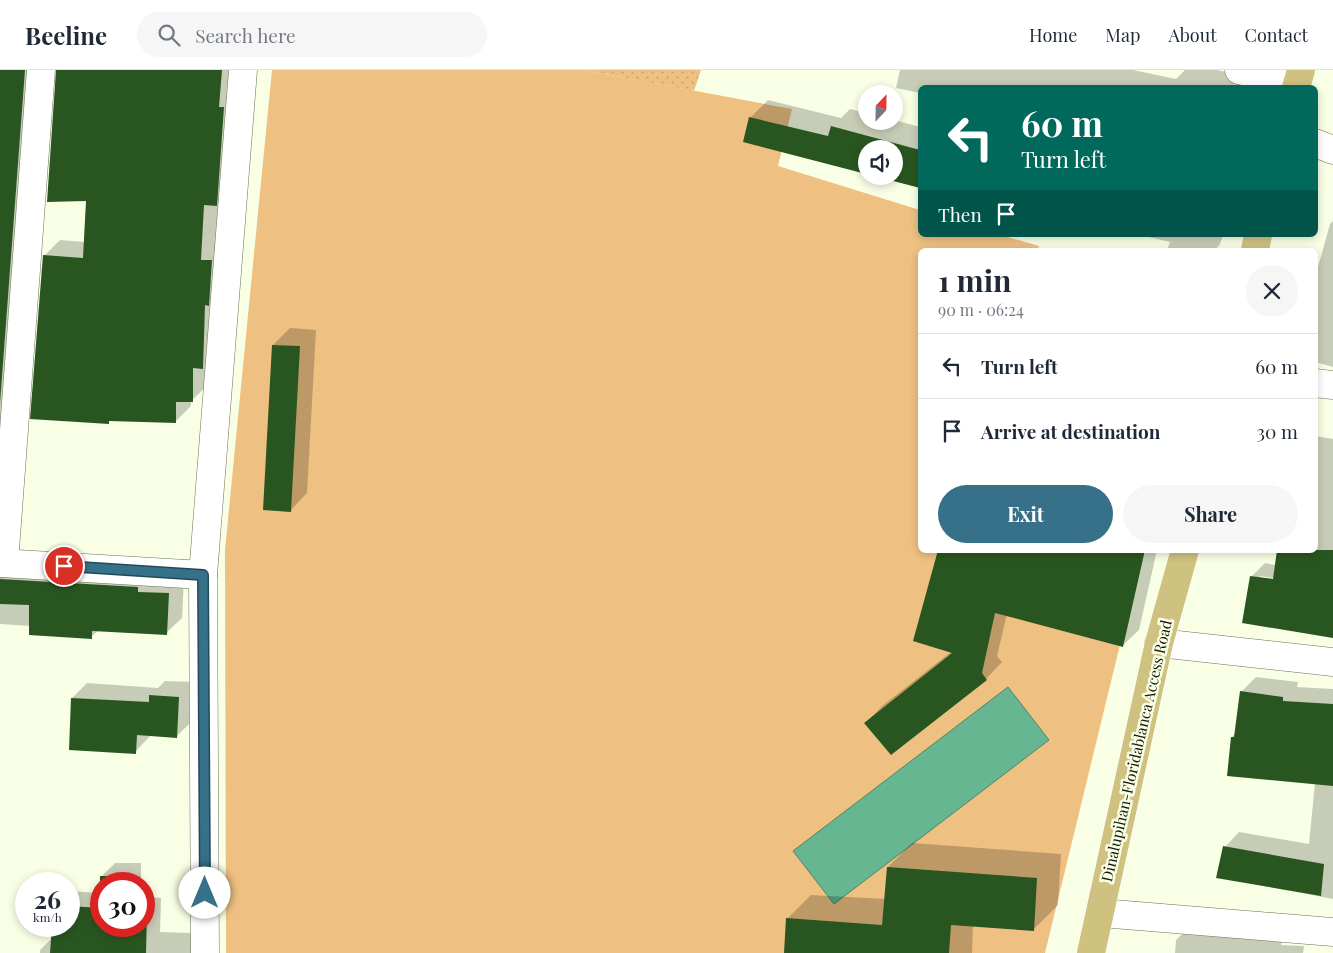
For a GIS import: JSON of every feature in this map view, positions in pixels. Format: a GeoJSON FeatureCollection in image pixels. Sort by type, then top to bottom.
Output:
{"type":"FeatureCollection","features":[{"type":"Feature","properties":{"kind":"main road","name":"Dinalupihan-Floridablanca Access Road"},"geometry":{"type":"LineString","coordinates":[[1091,953],[1159,643],[1184,553]]}},
{"type":"Feature","properties":{"kind":"street"},"geometry":{"type":"LineString","coordinates":[[41,70],[2,563],[203,575]]}},
{"type":"Feature","properties":{"kind":"street"},"geometry":{"type":"LineString","coordinates":[[205,953],[203,575],[243,70]]}},
{"type":"Feature","properties":{"kind":"street"},"geometry":{"type":"LineString","coordinates":[[1239,70],[1298,80]]}},
{"type":"Feature","properties":{"kind":"street"},"geometry":{"type":"LineString","coordinates":[[1318,144],[1333,150]]}},
{"type":"Feature","properties":{"kind":"street"},"geometry":{"type":"LineString","coordinates":[[1318,383],[1333,385]]}},
{"type":"Feature","properties":{"kind":"street"},"geometry":{"type":"LineString","coordinates":[[1159,643],[1333,662]]}},
{"type":"Feature","properties":{"kind":"street"},"geometry":{"type":"LineString","coordinates":[[1100,913],[1333,932]]}},
{"type":"Feature","properties":{"kind":"shaded area"},"geometry":{"type":"Polygon","coordinates":[[[272,70],[584,70],[792,109],[778,166],[918,209],[918,237],[1008,237],[1039,246],[1038,248],[918,248],[918,553],[1142,553],[1045,953],[226,953],[225,550],[272,70]]]}},
{"type":"Feature","properties":{"kind":"shaded area"},"geometry":{"type":"Polygon","coordinates":[[[584,70],[701,70],[694,91],[584,70]]]}},
{"type":"Feature","properties":{"kind":"shaded area"},"geometry":{"type":"Polygon","coordinates":[[[1008,687],[1049,740],[834,904],[793,851],[1008,687]]]}},
{"type":"Feature","properties":{"kind":"building"},"geometry":{"type":"Polygon","coordinates":[[[0,70],[25,70],[0,403],[0,70]]]}},
{"type":"Feature","properties":{"kind":"building"},"geometry":{"type":"Polygon","coordinates":[[[56,70],[222,70],[219,107],[224,107],[217,206],[204,205],[201,260],[212,260],[209,306],[205,305],[203,369],[193,368],[193,402],[176,402],[176,423],[109,421],[109,424],[30,419],[43,255],[83,258],[86,201],[47,202],[56,70]]]}},
{"type":"Feature","properties":{"kind":"building"},"geometry":{"type":"Polygon","coordinates":[[[749,117],[828,136],[831,126],[883,140],[858,140],[858,172],[743,142],[749,117]]]}},
{"type":"Feature","properties":{"kind":"building"},"geometry":{"type":"Polygon","coordinates":[[[903,145],[918,149],[918,187],[903,184],[903,145]]]}},
{"type":"Feature","properties":{"kind":"building"},"geometry":{"type":"Polygon","coordinates":[[[272,345],[300,346],[291,512],[263,510],[272,345]]]}},
{"type":"Feature","properties":{"kind":"building"},"geometry":{"type":"Polygon","coordinates":[[[1318,550],[1333,550],[1333,638],[1242,623],[1250,576],[1273,579],[1277,553],[1318,553],[1318,550]]]}},
{"type":"Feature","properties":{"kind":"building"},"geometry":{"type":"Polygon","coordinates":[[[937,553],[1144,553],[1123,647],[995,613],[982,673],[987,680],[891,755],[864,723],[952,653],[913,641],[937,553]]]}},
{"type":"Feature","properties":{"kind":"building"},"geometry":{"type":"Polygon","coordinates":[[[0,579],[138,587],[138,592],[169,593],[167,635],[92,631],[92,639],[29,635],[29,605],[0,604],[0,579]]]}},
{"type":"Feature","properties":{"kind":"building"},"geometry":{"type":"Polygon","coordinates":[[[1240,691],[1283,697],[1283,701],[1333,704],[1333,786],[1227,776],[1231,737],[1234,737],[1240,691]]]}},
{"type":"Feature","properties":{"kind":"building"},"geometry":{"type":"Polygon","coordinates":[[[149,695],[179,697],[177,738],[137,735],[136,754],[69,750],[71,698],[149,702],[149,695]]]}},
{"type":"Feature","properties":{"kind":"building"},"geometry":{"type":"Polygon","coordinates":[[[1223,846],[1324,864],[1321,896],[1216,878],[1223,846]]]}},
{"type":"Feature","properties":{"kind":"building"},"geometry":{"type":"Polygon","coordinates":[[[887,867],[1037,878],[1034,931],[951,925],[949,953],[784,953],[786,918],[882,925],[887,867]]]}},
{"type":"Feature","properties":{"kind":"building"},"geometry":{"type":"Polygon","coordinates":[[[80,907],[90,907],[90,937],[146,937],[146,953],[50,953],[51,937],[80,937],[80,907]]]}},
{"type":"Feature","properties":{"kind":"route"},"geometry":{"type":"LineString","coordinates":[[64,566],[203,575],[205,893]]}}]}
